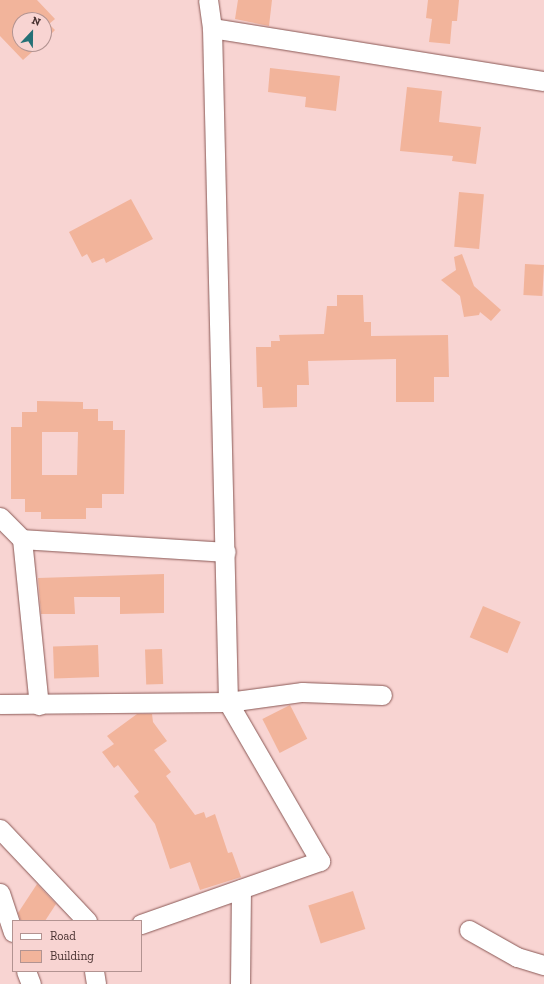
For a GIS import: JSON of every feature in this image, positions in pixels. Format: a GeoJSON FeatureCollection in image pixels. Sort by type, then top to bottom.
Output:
{"type":"FeatureCollection","features":[{"type":"Feature","properties":{"kind":"street"},"geometry":{"type":"LineString","coordinates":[[142,924],[320,861],[228,702],[226,552],[212,28],[208,0]]}},
{"type":"Feature","properties":{"kind":"street"},"geometry":{"type":"LineString","coordinates":[[212,28],[544,81]]}},
{"type":"Feature","properties":{"kind":"street"},"geometry":{"type":"LineString","coordinates":[[0,517],[22,539],[39,705]]}},
{"type":"Feature","properties":{"kind":"street"},"geometry":{"type":"LineString","coordinates":[[22,539],[226,552]]}},
{"type":"Feature","properties":{"kind":"street"},"geometry":{"type":"LineString","coordinates":[[0,704],[39,705],[228,702],[302,692],[382,695]]}},
{"type":"Feature","properties":{"kind":"street"},"geometry":{"type":"LineString","coordinates":[[0,829],[86,920]]}},
{"type":"Feature","properties":{"kind":"street"},"geometry":{"type":"LineString","coordinates":[[240,984],[241,889]]}},
{"type":"Feature","properties":{"kind":"street"},"geometry":{"type":"LineString","coordinates":[[0,893],[12,929]]}},
{"type":"Feature","properties":{"kind":"street"},"geometry":{"type":"LineString","coordinates":[[469,930],[517,957],[544,965]]}},
{"type":"Feature","properties":{"kind":"street"},"geometry":{"type":"LineString","coordinates":[[26,972],[30,984]]}},
{"type":"Feature","properties":{"kind":"street"},"geometry":{"type":"LineString","coordinates":[[94,972],[96,984]]}},
{"type":"Feature","properties":{"kind":"building"},"geometry":{"type":"Polygon","coordinates":[[[0,0],[37,0],[48,12],[12,12],[12,49],[0,36],[0,0]]]}},
{"type":"Feature","properties":{"kind":"building"},"geometry":{"type":"Polygon","coordinates":[[[238,0],[272,0],[269,26],[235,19],[238,0]]]}},
{"type":"Feature","properties":{"kind":"building"},"geometry":{"type":"Polygon","coordinates":[[[428,0],[459,0],[457,21],[452,21],[450,44],[429,42],[432,19],[426,18],[428,0]]]}},
{"type":"Feature","properties":{"kind":"building"},"geometry":{"type":"Polygon","coordinates":[[[15,52],[32,52],[23,60],[15,52]]]}},
{"type":"Feature","properties":{"kind":"building"},"geometry":{"type":"Polygon","coordinates":[[[270,68],[340,76],[336,111],[305,107],[306,97],[268,92],[270,68]]]}},
{"type":"Feature","properties":{"kind":"building"},"geometry":{"type":"Polygon","coordinates":[[[407,87],[442,91],[439,122],[481,127],[476,164],[452,161],[453,156],[400,151],[407,87]]]}},
{"type":"Feature","properties":{"kind":"building"},"geometry":{"type":"Polygon","coordinates":[[[459,192],[484,194],[479,249],[454,247],[459,192]]]}},
{"type":"Feature","properties":{"kind":"building"},"geometry":{"type":"Polygon","coordinates":[[[131,199],[153,239],[106,263],[104,258],[92,263],[87,254],[82,257],[69,232],[131,199]]]}},
{"type":"Feature","properties":{"kind":"building"},"geometry":{"type":"Polygon","coordinates":[[[462,254],[474,286],[501,310],[491,321],[480,312],[479,315],[464,317],[460,296],[441,280],[456,270],[454,257],[462,254]]]}},
{"type":"Feature","properties":{"kind":"building"},"geometry":{"type":"Polygon","coordinates":[[[525,264],[544,265],[542,296],[523,295],[525,264]]]}},
{"type":"Feature","properties":{"kind":"building"},"geometry":{"type":"Polygon","coordinates":[[[337,295],[363,295],[364,322],[371,322],[371,336],[448,335],[449,377],[434,377],[434,402],[396,402],[396,359],[308,361],[309,385],[297,385],[297,407],[263,408],[262,387],[257,387],[256,347],[271,347],[271,341],[280,341],[279,335],[324,334],[327,306],[337,306],[337,295]]]}},
{"type":"Feature","properties":{"kind":"building"},"geometry":{"type":"Polygon","coordinates":[[[37,401],[83,402],[83,409],[98,409],[98,421],[113,421],[113,430],[125,430],[124,494],[102,494],[102,508],[86,508],[86,519],[41,519],[41,512],[25,512],[25,499],[11,499],[11,427],[22,427],[22,412],[37,412],[37,401]],[[42,432],[42,475],[77,475],[78,432],[42,432]]]}},
{"type":"Feature","properties":{"kind":"building"},"geometry":{"type":"Polygon","coordinates":[[[164,574],[164,613],[120,614],[120,597],[74,597],[75,614],[41,614],[38,578],[164,574]]]}},
{"type":"Feature","properties":{"kind":"building"},"geometry":{"type":"Polygon","coordinates":[[[483,606],[521,622],[507,653],[470,637],[483,606]]]}},
{"type":"Feature","properties":{"kind":"building"},"geometry":{"type":"Polygon","coordinates":[[[98,645],[99,677],[54,679],[53,647],[98,645]]]}},
{"type":"Feature","properties":{"kind":"building"},"geometry":{"type":"Polygon","coordinates":[[[162,649],[163,684],[146,685],[145,650],[162,649]]]}},
{"type":"Feature","properties":{"kind":"building"},"geometry":{"type":"Polygon","coordinates":[[[290,705],[307,739],[280,753],[262,719],[290,705]]]}},
{"type":"Feature","properties":{"kind":"building"},"geometry":{"type":"Polygon","coordinates":[[[137,714],[152,714],[153,722],[167,741],[154,750],[171,772],[166,776],[195,815],[204,812],[206,818],[215,814],[228,853],[232,852],[241,877],[200,890],[190,862],[170,869],[155,824],[134,796],[139,792],[118,765],[114,768],[102,752],[114,744],[107,736],[137,714]]]}},
{"type":"Feature","properties":{"kind":"building"},"geometry":{"type":"Polygon","coordinates":[[[37,884],[56,904],[46,920],[21,920],[18,913],[37,884]]]}},
{"type":"Feature","properties":{"kind":"building"},"geometry":{"type":"Polygon","coordinates":[[[353,891],[365,929],[321,944],[308,906],[353,891]]]}}]}
